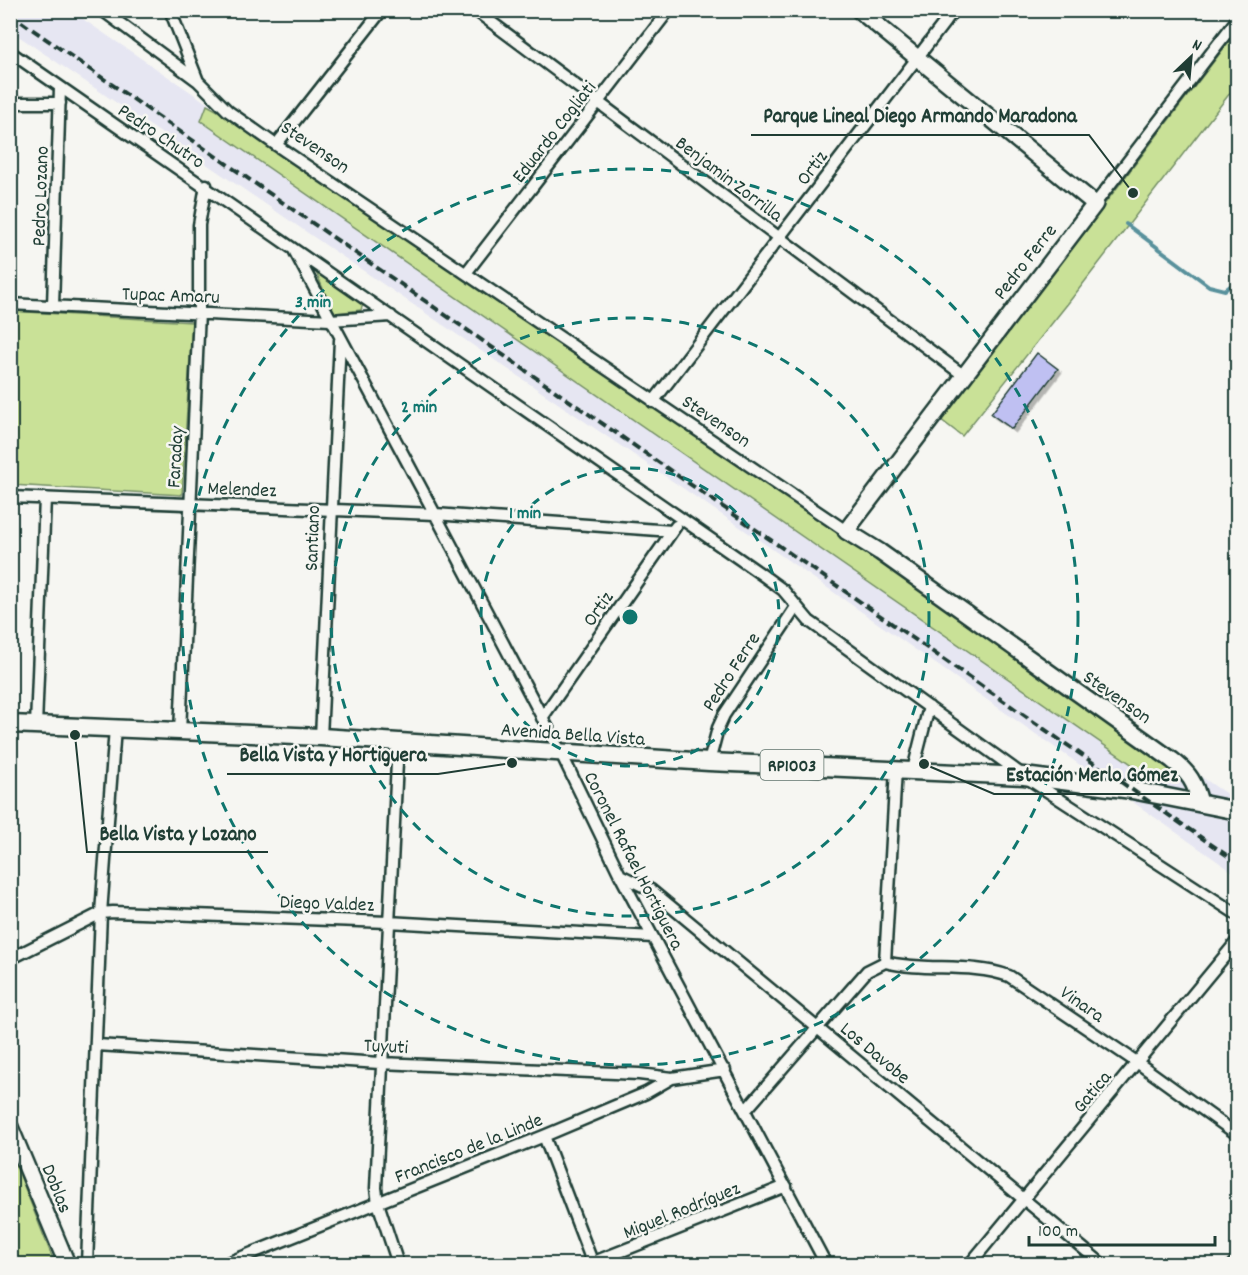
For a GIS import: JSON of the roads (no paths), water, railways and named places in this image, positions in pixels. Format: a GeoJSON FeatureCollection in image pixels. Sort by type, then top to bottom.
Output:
{"type":"FeatureCollection","features":[{"type":"Feature","properties":{"kind":"main road","name":"Avenida Bella Vista"},"geometry":{"type":"LineString","coordinates":[[10,724],[321,737],[709,762],[1024,776],[1132,790],[1200,803]]}},
{"type":"Feature","properties":{"kind":"main road","name":"RP1003"},"geometry":{"type":"LineString","coordinates":[[1200,803],[1238,811]]}},
{"type":"Feature","properties":{"kind":"street"},"geometry":{"type":"LineString","coordinates":[[102,10],[198,81]]}},
{"type":"Feature","properties":{"kind":"street"},"geometry":{"type":"LineString","coordinates":[[170,10],[198,81]]}},
{"type":"Feature","properties":{"kind":"street"},"geometry":{"type":"LineString","coordinates":[[276,145],[382,10]]}},
{"type":"Feature","properties":{"kind":"street","name":"Benjamin Zorrilla"},"geometry":{"type":"LineString","coordinates":[[475,10],[963,375]]}},
{"type":"Feature","properties":{"kind":"street","name":"Eduardo Cogliati"},"geometry":{"type":"LineString","coordinates":[[466,273],[669,10]]}},
{"type":"Feature","properties":{"kind":"street"},"geometry":{"type":"LineString","coordinates":[[859,10],[1095,204]]}},
{"type":"Feature","properties":{"kind":"street","name":"Ortiz"},"geometry":{"type":"LineString","coordinates":[[653,402],[954,10]]}},
{"type":"Feature","properties":{"kind":"street","name":"Pedro Ferre"},"geometry":{"type":"LineString","coordinates":[[846,531],[1238,18]]}},
{"type":"Feature","properties":{"kind":"street","name":"Pedro Chutro"},"geometry":{"type":"LineString","coordinates":[[10,52],[206,185],[294,249]]}},
{"type":"Feature","properties":{"kind":"street","name":"Stevenson"},"geometry":{"type":"LineString","coordinates":[[198,81],[228,111],[276,145],[653,402],[880,552],[1172,760],[1188,772],[1196,784],[1200,803]]}},
{"type":"Feature","properties":{"kind":"street","name":"Pedro Lozano"},"geometry":{"type":"LineString","coordinates":[[53,306],[60,88]]}},
{"type":"Feature","properties":{"kind":"street"},"geometry":{"type":"LineString","coordinates":[[10,103],[60,103]]}},
{"type":"Feature","properties":{"kind":"street","name":"Faraday"},"geometry":{"type":"LineString","coordinates":[[180,732],[199,312],[199,219],[206,185]]}},
{"type":"Feature","properties":{"kind":"street"},"geometry":{"type":"LineString","coordinates":[[294,249],[783,590],[809,621],[1024,776],[1238,915]]}},
{"type":"Feature","properties":{"kind":"street","name":"Coronel Rafael Hortiguera"},"geometry":{"type":"LineString","coordinates":[[294,249],[340,340],[561,753],[620,875],[826,1264]]}},
{"type":"Feature","properties":{"kind":"street","name":"Tupac Amaru"},"geometry":{"type":"LineString","coordinates":[[10,304],[330,320],[391,316]]}},
{"type":"Feature","properties":{"kind":"street","name":"Santiano"},"geometry":{"type":"LineString","coordinates":[[321,737],[330,509],[340,340]]}},
{"type":"Feature","properties":{"kind":"street","name":"Melendez"},"geometry":{"type":"LineString","coordinates":[[10,497],[435,514],[672,531]]}},
{"type":"Feature","properties":{"kind":"street"},"geometry":{"type":"LineString","coordinates":[[36,726],[45,498]]}},
{"type":"Feature","properties":{"kind":"street","name":"Ortiz"},"geometry":{"type":"LineString","coordinates":[[542,718],[681,519]]}},
{"type":"Feature","properties":{"kind":"street","name":"Pedro Ferre"},"geometry":{"type":"LineString","coordinates":[[709,762],[718,728],[724,716],[796,607]]}},
{"type":"Feature","properties":{"kind":"street"},"geometry":{"type":"LineString","coordinates":[[913,770],[929,707]]}},
{"type":"Feature","properties":{"kind":"street"},"geometry":{"type":"LineString","coordinates":[[87,1264],[98,1046],[101,913],[115,728]]}},
{"type":"Feature","properties":{"kind":"street"},"geometry":{"type":"LineString","coordinates":[[398,742],[380,1063],[378,1203],[398,1264]]}},
{"type":"Feature","properties":{"kind":"street"},"geometry":{"type":"LineString","coordinates":[[746,1110],[867,971],[885,962],[896,769]]}},
{"type":"Feature","properties":{"kind":"street","name":"Los Davobe"},"geometry":{"type":"LineString","coordinates":[[620,875],[651,890],[1102,1264]]}},
{"type":"Feature","properties":{"kind":"street","name":"Diego Valdez"},"geometry":{"type":"LineString","coordinates":[[10,959],[101,913],[388,922],[653,937]]}},
{"type":"Feature","properties":{"kind":"street","name":"Gatica"},"geometry":{"type":"LineString","coordinates":[[970,1264],[1238,940]]}},
{"type":"Feature","properties":{"kind":"street","name":"Vinara"},"geometry":{"type":"LineString","coordinates":[[885,962],[907,967],[985,969],[1009,976],[1138,1063],[1238,1135]]}},
{"type":"Feature","properties":{"kind":"street","name":"Tuyuti"},"geometry":{"type":"LineString","coordinates":[[98,1046],[380,1063],[639,1074],[672,1078]]}},
{"type":"Feature","properties":{"kind":"street","name":"Francisco de la Linde"},"geometry":{"type":"LineString","coordinates":[[225,1264],[544,1136],[646,1093],[672,1078],[725,1070]]}},
{"type":"Feature","properties":{"kind":"street","name":"Doblas"},"geometry":{"type":"LineString","coordinates":[[11,1129],[67,1264]]}},
{"type":"Feature","properties":{"kind":"street"},"geometry":{"type":"LineString","coordinates":[[544,1136],[592,1264]]}},
{"type":"Feature","properties":{"kind":"street","name":"Miguel Rodríguez"},"geometry":{"type":"LineString","coordinates":[[592,1264],[786,1186]]}},
{"type":"Feature","properties":{"kind":"street"},"geometry":{"type":"LineString","coordinates":[[1233,1264],[1238,1259]]}},
{"type":"Feature","properties":{"kind":"waterway"},"geometry":{"type":"LineString","coordinates":[[1126,224],[1209,286],[1225,290],[1238,280]]}},
{"type":"Feature","properties":{"kind":"railway"},"geometry":{"type":"LineString","coordinates":[[10,14],[1238,863]]}},
{"type":"Feature","properties":{"kind":"place","name":"Parque Lineal Diego Armando Maradona"},"geometry":{"type":"Point","coordinates":[1133,193]}},
{"type":"Feature","properties":{"kind":"place","name":"Bella Vista y Lozano"},"geometry":{"type":"Point","coordinates":[75,735]}},
{"type":"Feature","properties":{"kind":"place","name":"Bella Vista y Hortiguera"},"geometry":{"type":"Point","coordinates":[512,763]}},
{"type":"Feature","properties":{"kind":"place","name":"Estación Merlo Gómez"},"geometry":{"type":"Point","coordinates":[924,764]}}]}
